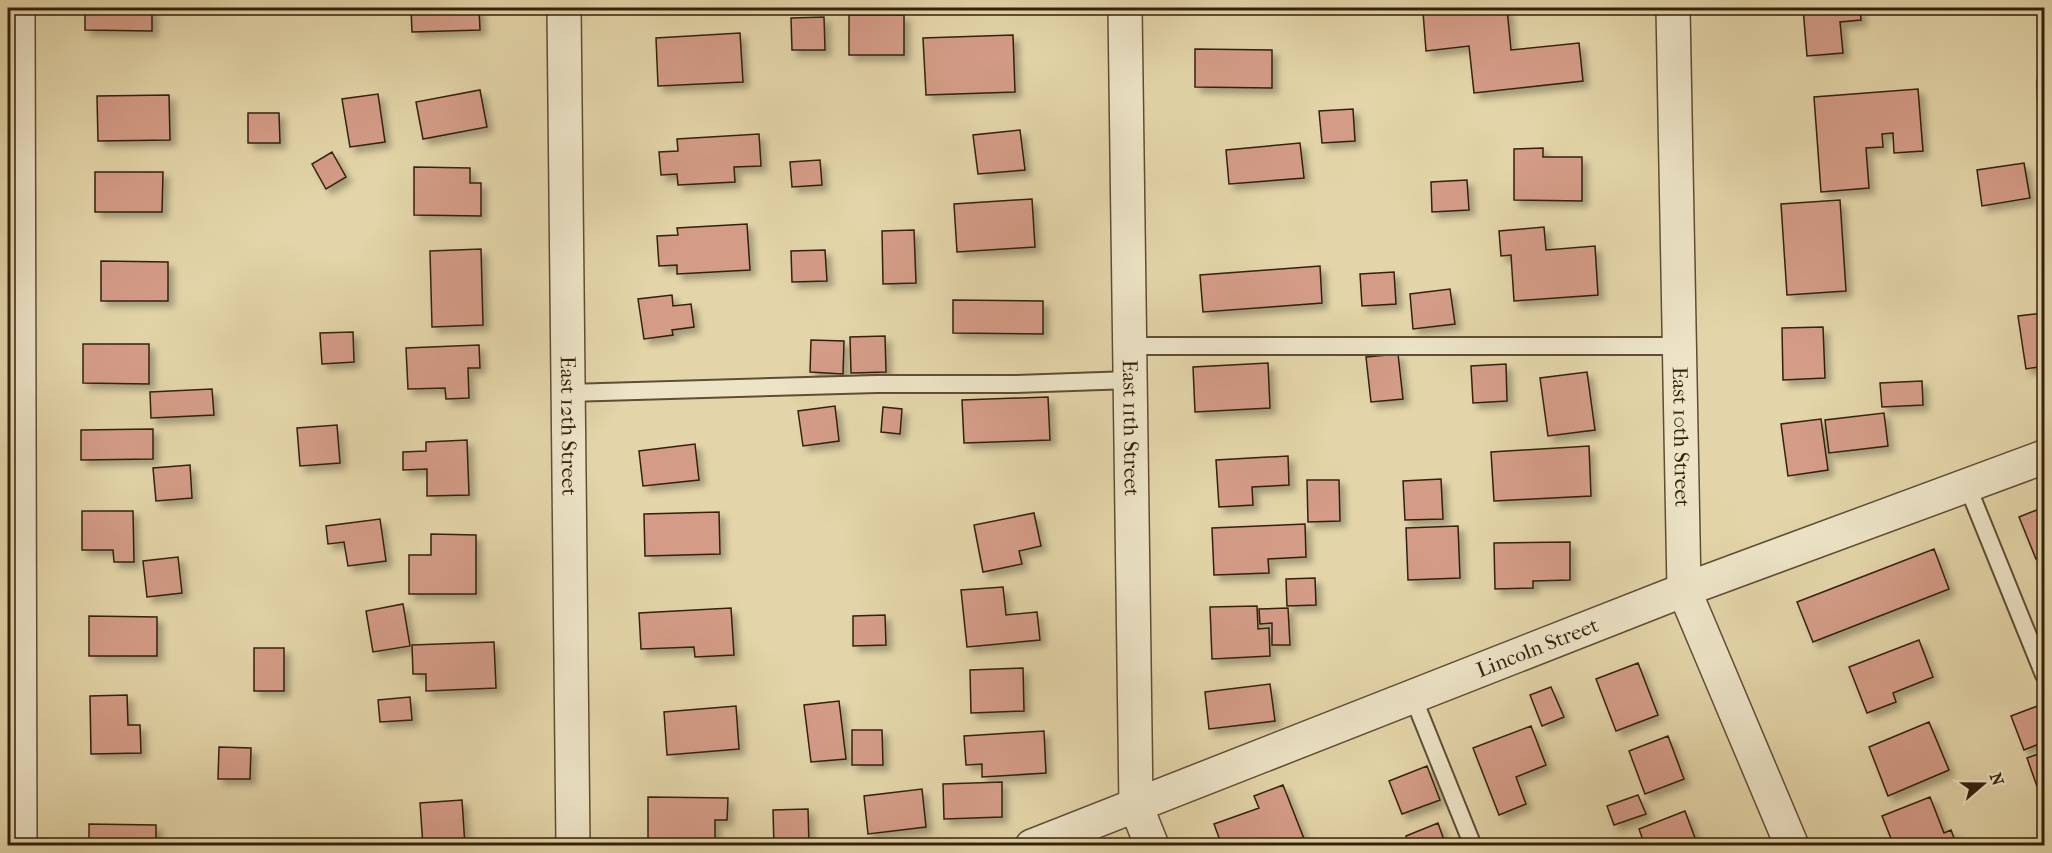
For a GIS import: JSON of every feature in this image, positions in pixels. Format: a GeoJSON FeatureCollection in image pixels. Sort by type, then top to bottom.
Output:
{"type":"FeatureCollection","features":[{"type":"Feature","properties":{"kind":"street"},"geometry":{"type":"LineString","coordinates":[[18,8],[14,761],[20,846]]}},
{"type":"Feature","properties":{"kind":"street","name":"East 12th Street"},"geometry":{"type":"LineString","coordinates":[[564,8],[573,846]]}},
{"type":"Feature","properties":{"kind":"street","name":"East 11th Street"},"geometry":{"type":"LineString","coordinates":[[1125,8],[1136,806],[1152,846]]}},
{"type":"Feature","properties":{"kind":"street","name":"East 10th Street"},"geometry":{"type":"LineString","coordinates":[[1673,8],[1684,590],[1792,846]]}},
{"type":"Feature","properties":{"kind":"street","name":"Lincoln Street"},"geometry":{"type":"LineString","coordinates":[[1032,846],[1684,590],[2044,457]]}},
{"type":"Feature","properties":{"kind":"lane"},"geometry":{"type":"LineString","coordinates":[[1130,346],[1680,346]]}},
{"type":"Feature","properties":{"kind":"lane"},"geometry":{"type":"LineString","coordinates":[[568,393],[878,384],[1015,384],[1130,380]]}},
{"type":"Feature","properties":{"kind":"lane"},"geometry":{"type":"LineString","coordinates":[[1967,485],[2044,675]]}},
{"type":"Feature","properties":{"kind":"lane"},"geometry":{"type":"LineString","coordinates":[[1413,697],[1473,846]]}},
{"type":"Feature","properties":{"kind":"building"},"geometry":{"type":"Polygon","coordinates":[[[85,8],[152,8],[152,31],[85,30],[85,8]]]}},
{"type":"Feature","properties":{"kind":"building"},"geometry":{"type":"Polygon","coordinates":[[[411,8],[479,8],[480,30],[412,32],[411,8]]]}},
{"type":"Feature","properties":{"kind":"building"},"geometry":{"type":"Polygon","coordinates":[[[1466,8],[1507,8],[1511,50],[1579,43],[1583,81],[1474,93],[1469,46],[1426,51],[1423,12],[1466,8]]]}},
{"type":"Feature","properties":{"kind":"building"},"geometry":{"type":"Polygon","coordinates":[[[1803,8],[1860,8],[1861,20],[1840,22],[1843,53],[1807,56],[1803,8]]]}},
{"type":"Feature","properties":{"kind":"building"},"geometry":{"type":"Polygon","coordinates":[[[849,15],[904,15],[904,55],[849,55],[849,15]]]}},
{"type":"Feature","properties":{"kind":"building"},"geometry":{"type":"Polygon","coordinates":[[[824,17],[825,50],[792,50],[791,18],[824,17]]]}},
{"type":"Feature","properties":{"kind":"building"},"geometry":{"type":"Polygon","coordinates":[[[740,33],[743,82],[658,86],[656,38],[740,33]]]}},
{"type":"Feature","properties":{"kind":"building"},"geometry":{"type":"Polygon","coordinates":[[[1013,35],[1015,92],[926,95],[923,38],[1013,35]]]}},
{"type":"Feature","properties":{"kind":"building"},"geometry":{"type":"Polygon","coordinates":[[[1195,49],[1272,50],[1272,88],[1195,87],[1195,49]]]}},
{"type":"Feature","properties":{"kind":"building"},"geometry":{"type":"Polygon","coordinates":[[[2044,79],[2044,113],[2038,113],[2037,80],[2044,79]]]}},
{"type":"Feature","properties":{"kind":"building"},"geometry":{"type":"Polygon","coordinates":[[[1918,89],[1923,151],[1894,153],[1893,133],[1882,134],[1883,147],[1866,148],[1869,188],[1821,192],[1814,97],[1918,89]]]}},
{"type":"Feature","properties":{"kind":"building"},"geometry":{"type":"Polygon","coordinates":[[[480,90],[487,127],[423,139],[416,102],[480,90]]]}},
{"type":"Feature","properties":{"kind":"building"},"geometry":{"type":"Polygon","coordinates":[[[378,94],[385,142],[350,147],[342,99],[378,94]]]}},
{"type":"Feature","properties":{"kind":"building"},"geometry":{"type":"Polygon","coordinates":[[[169,95],[170,140],[98,141],[97,96],[169,95]]]}},
{"type":"Feature","properties":{"kind":"building"},"geometry":{"type":"Polygon","coordinates":[[[1353,109],[1355,141],[1322,143],[1319,111],[1353,109]]]}},
{"type":"Feature","properties":{"kind":"building"},"geometry":{"type":"Polygon","coordinates":[[[248,113],[279,113],[280,143],[248,143],[248,113]]]}},
{"type":"Feature","properties":{"kind":"building"},"geometry":{"type":"Polygon","coordinates":[[[1020,130],[1025,170],[978,174],[973,135],[1020,130]]]}},
{"type":"Feature","properties":{"kind":"building"},"geometry":{"type":"Polygon","coordinates":[[[759,134],[761,166],[734,167],[735,182],[678,185],[677,174],[661,175],[659,152],[678,151],[677,139],[759,134]]]}},
{"type":"Feature","properties":{"kind":"building"},"geometry":{"type":"Polygon","coordinates":[[[1300,143],[1304,178],[1229,184],[1226,150],[1300,143]]]}},
{"type":"Feature","properties":{"kind":"building"},"geometry":{"type":"Polygon","coordinates":[[[1543,148],[1543,157],[1582,157],[1582,201],[1514,200],[1514,149],[1543,148]]]}},
{"type":"Feature","properties":{"kind":"building"},"geometry":{"type":"Polygon","coordinates":[[[332,152],[346,177],[326,189],[312,164],[332,152]]]}},
{"type":"Feature","properties":{"kind":"building"},"geometry":{"type":"Polygon","coordinates":[[[820,160],[822,185],[792,187],[790,162],[820,160]]]}},
{"type":"Feature","properties":{"kind":"building"},"geometry":{"type":"Polygon","coordinates":[[[2024,163],[2030,198],[1982,206],[1977,170],[2024,163]]]}},
{"type":"Feature","properties":{"kind":"building"},"geometry":{"type":"Polygon","coordinates":[[[414,167],[470,168],[470,183],[481,183],[481,216],[414,215],[414,167]]]}},
{"type":"Feature","properties":{"kind":"building"},"geometry":{"type":"Polygon","coordinates":[[[95,172],[163,172],[162,212],[95,212],[95,172]]]}},
{"type":"Feature","properties":{"kind":"building"},"geometry":{"type":"Polygon","coordinates":[[[1467,180],[1469,210],[1432,212],[1431,182],[1467,180]]]}},
{"type":"Feature","properties":{"kind":"building"},"geometry":{"type":"Polygon","coordinates":[[[1032,199],[1035,247],[957,252],[954,204],[1032,199]]]}},
{"type":"Feature","properties":{"kind":"building"},"geometry":{"type":"Polygon","coordinates":[[[1840,200],[1846,291],[1787,295],[1781,204],[1840,200]]]}},
{"type":"Feature","properties":{"kind":"building"},"geometry":{"type":"Polygon","coordinates":[[[747,224],[750,270],[677,274],[677,265],[659,266],[657,236],[678,235],[677,228],[747,224]]]}},
{"type":"Feature","properties":{"kind":"building"},"geometry":{"type":"Polygon","coordinates":[[[1544,227],[1546,250],[1595,246],[1598,295],[1514,301],[1511,255],[1501,256],[1499,231],[1544,227]]]}},
{"type":"Feature","properties":{"kind":"building"},"geometry":{"type":"Polygon","coordinates":[[[914,230],[916,283],[883,284],[882,231],[914,230]]]}},
{"type":"Feature","properties":{"kind":"building"},"geometry":{"type":"Polygon","coordinates":[[[481,249],[483,325],[432,327],[430,251],[481,249]]]}},
{"type":"Feature","properties":{"kind":"building"},"geometry":{"type":"Polygon","coordinates":[[[825,250],[827,281],[792,282],[791,251],[825,250]]]}},
{"type":"Feature","properties":{"kind":"building"},"geometry":{"type":"Polygon","coordinates":[[[101,261],[168,262],[168,301],[101,301],[101,261]]]}},
{"type":"Feature","properties":{"kind":"building"},"geometry":{"type":"Polygon","coordinates":[[[1320,266],[1322,303],[1203,312],[1200,275],[1320,266]]]}},
{"type":"Feature","properties":{"kind":"building"},"geometry":{"type":"Polygon","coordinates":[[[1394,272],[1396,304],[1362,306],[1360,274],[1394,272]]]}},
{"type":"Feature","properties":{"kind":"building"},"geometry":{"type":"Polygon","coordinates":[[[1450,289],[1455,324],[1413,329],[1410,294],[1450,289]]]}},
{"type":"Feature","properties":{"kind":"building"},"geometry":{"type":"Polygon","coordinates":[[[672,295],[673,306],[691,304],[694,327],[672,330],[673,335],[644,339],[638,299],[672,295]]]}},
{"type":"Feature","properties":{"kind":"building"},"geometry":{"type":"Polygon","coordinates":[[[953,300],[1043,301],[1043,334],[953,333],[953,300]]]}},
{"type":"Feature","properties":{"kind":"building"},"geometry":{"type":"Polygon","coordinates":[[[2044,313],[2044,366],[2026,369],[2018,316],[2044,313]]]}},
{"type":"Feature","properties":{"kind":"building"},"geometry":{"type":"Polygon","coordinates":[[[1823,327],[1825,378],[1783,380],[1782,328],[1823,327]]]}},
{"type":"Feature","properties":{"kind":"building"},"geometry":{"type":"Polygon","coordinates":[[[353,332],[354,362],[322,364],[320,333],[353,332]]]}},
{"type":"Feature","properties":{"kind":"building"},"geometry":{"type":"Polygon","coordinates":[[[885,336],[886,372],[851,373],[850,337],[885,336]]]}},
{"type":"Feature","properties":{"kind":"building"},"geometry":{"type":"Polygon","coordinates":[[[811,340],[844,341],[843,374],[810,372],[811,340]]]}},
{"type":"Feature","properties":{"kind":"building"},"geometry":{"type":"Polygon","coordinates":[[[83,344],[149,344],[149,384],[83,383],[83,344]]]}},
{"type":"Feature","properties":{"kind":"building"},"geometry":{"type":"Polygon","coordinates":[[[479,345],[480,368],[468,368],[469,398],[446,399],[445,388],[408,389],[406,348],[479,345]]]}},
{"type":"Feature","properties":{"kind":"building"},"geometry":{"type":"Polygon","coordinates":[[[1398,354],[1403,399],[1371,402],[1366,357],[1398,354]]]}},
{"type":"Feature","properties":{"kind":"building"},"geometry":{"type":"Polygon","coordinates":[[[1268,363],[1270,408],[1195,412],[1193,367],[1268,363]]]}},
{"type":"Feature","properties":{"kind":"building"},"geometry":{"type":"Polygon","coordinates":[[[1506,364],[1507,401],[1473,403],[1471,366],[1506,364]]]}},
{"type":"Feature","properties":{"kind":"building"},"geometry":{"type":"Polygon","coordinates":[[[1587,372],[1595,430],[1548,436],[1540,378],[1587,372]]]}},
{"type":"Feature","properties":{"kind":"building"},"geometry":{"type":"Polygon","coordinates":[[[1922,381],[1923,405],[1882,407],[1880,383],[1922,381]]]}},
{"type":"Feature","properties":{"kind":"building"},"geometry":{"type":"Polygon","coordinates":[[[212,389],[214,415],[151,418],[150,392],[212,389]]]}},
{"type":"Feature","properties":{"kind":"building"},"geometry":{"type":"Polygon","coordinates":[[[1048,397],[1050,440],[964,443],[962,400],[1048,397]]]}},
{"type":"Feature","properties":{"kind":"building"},"geometry":{"type":"Polygon","coordinates":[[[835,406],[839,441],[803,446],[798,411],[835,406]]]}},
{"type":"Feature","properties":{"kind":"building"},"geometry":{"type":"Polygon","coordinates":[[[883,407],[902,409],[900,434],[881,432],[883,407]]]}},
{"type":"Feature","properties":{"kind":"building"},"geometry":{"type":"Polygon","coordinates":[[[1884,413],[1888,446],[1829,453],[1825,420],[1884,413]]]}},
{"type":"Feature","properties":{"kind":"building"},"geometry":{"type":"Polygon","coordinates":[[[1821,419],[1828,470],[1788,476],[1781,424],[1821,419]]]}},
{"type":"Feature","properties":{"kind":"building"},"geometry":{"type":"Polygon","coordinates":[[[337,425],[340,463],[300,466],[297,428],[337,425]]]}},
{"type":"Feature","properties":{"kind":"building"},"geometry":{"type":"Polygon","coordinates":[[[153,429],[153,459],[81,460],[81,430],[153,429]]]}},
{"type":"Feature","properties":{"kind":"building"},"geometry":{"type":"Polygon","coordinates":[[[467,440],[469,495],[427,496],[427,469],[403,470],[403,452],[426,451],[426,442],[467,440]]]}},
{"type":"Feature","properties":{"kind":"building"},"geometry":{"type":"Polygon","coordinates":[[[695,444],[699,480],[643,486],[639,451],[695,444]]]}},
{"type":"Feature","properties":{"kind":"building"},"geometry":{"type":"Polygon","coordinates":[[[1589,446],[1591,496],[1494,501],[1491,452],[1589,446]]]}},
{"type":"Feature","properties":{"kind":"building"},"geometry":{"type":"Polygon","coordinates":[[[1288,456],[1289,485],[1252,487],[1253,505],[1219,507],[1216,460],[1288,456]]]}},
{"type":"Feature","properties":{"kind":"building"},"geometry":{"type":"Polygon","coordinates":[[[190,465],[192,498],[156,501],[153,468],[190,465]]]}},
{"type":"Feature","properties":{"kind":"building"},"geometry":{"type":"Polygon","coordinates":[[[1441,479],[1443,519],[1405,520],[1403,481],[1441,479]]]}},
{"type":"Feature","properties":{"kind":"building"},"geometry":{"type":"Polygon","coordinates":[[[1307,480],[1339,480],[1340,521],[1308,522],[1307,480]]]}},
{"type":"Feature","properties":{"kind":"building"},"geometry":{"type":"Polygon","coordinates":[[[2044,507],[2044,556],[2036,559],[2019,517],[2044,507]]]}},
{"type":"Feature","properties":{"kind":"building"},"geometry":{"type":"Polygon","coordinates":[[[82,511],[133,511],[134,562],[114,562],[113,550],[82,550],[82,511]]]}},
{"type":"Feature","properties":{"kind":"building"},"geometry":{"type":"Polygon","coordinates":[[[719,512],[720,554],[645,556],[644,514],[719,512]]]}},
{"type":"Feature","properties":{"kind":"building"},"geometry":{"type":"Polygon","coordinates":[[[1034,513],[1041,546],[1019,551],[1022,564],[983,572],[974,525],[1034,513]]]}},
{"type":"Feature","properties":{"kind":"building"},"geometry":{"type":"Polygon","coordinates":[[[380,519],[386,561],[348,566],[344,542],[328,544],[326,526],[380,519]]]}},
{"type":"Feature","properties":{"kind":"building"},"geometry":{"type":"Polygon","coordinates":[[[1305,524],[1306,557],[1268,559],[1269,573],[1214,575],[1212,528],[1305,524]]]}},
{"type":"Feature","properties":{"kind":"building"},"geometry":{"type":"Polygon","coordinates":[[[1458,526],[1460,578],[1408,580],[1406,528],[1458,526]]]}},
{"type":"Feature","properties":{"kind":"building"},"geometry":{"type":"Polygon","coordinates":[[[431,534],[476,535],[476,594],[409,594],[409,555],[431,555],[431,534]]]}},
{"type":"Feature","properties":{"kind":"building"},"geometry":{"type":"Polygon","coordinates":[[[1570,542],[1570,580],[1533,581],[1533,588],[1495,589],[1494,543],[1570,542]]]}},
{"type":"Feature","properties":{"kind":"building"},"geometry":{"type":"Polygon","coordinates":[[[1934,549],[1949,589],[1813,642],[1797,602],[1934,549]]]}},
{"type":"Feature","properties":{"kind":"building"},"geometry":{"type":"Polygon","coordinates":[[[178,557],[182,593],[147,597],[143,561],[178,557]]]}},
{"type":"Feature","properties":{"kind":"building"},"geometry":{"type":"Polygon","coordinates":[[[1315,578],[1316,605],[1287,606],[1286,579],[1315,578]]]}},
{"type":"Feature","properties":{"kind":"building"},"geometry":{"type":"Polygon","coordinates":[[[1003,587],[1006,615],[1037,612],[1040,640],[967,647],[961,590],[1003,587]]]}},
{"type":"Feature","properties":{"kind":"building"},"geometry":{"type":"Polygon","coordinates":[[[403,604],[410,646],[373,652],[366,611],[403,604]]]}},
{"type":"Feature","properties":{"kind":"building"},"geometry":{"type":"Polygon","coordinates":[[[1257,606],[1258,629],[1269,628],[1270,656],[1212,659],[1210,607],[1257,606]]]}},
{"type":"Feature","properties":{"kind":"building"},"geometry":{"type":"Polygon","coordinates":[[[731,608],[734,655],[695,657],[694,647],[641,649],[639,613],[731,608]]]}},
{"type":"Feature","properties":{"kind":"building"},"geometry":{"type":"Polygon","coordinates":[[[1288,608],[1290,645],[1272,645],[1272,623],[1260,624],[1259,609],[1288,608]]]}},
{"type":"Feature","properties":{"kind":"building"},"geometry":{"type":"Polygon","coordinates":[[[885,615],[886,645],[853,646],[853,616],[885,615]]]}},
{"type":"Feature","properties":{"kind":"building"},"geometry":{"type":"Polygon","coordinates":[[[89,616],[157,617],[157,656],[89,656],[89,616]]]}},
{"type":"Feature","properties":{"kind":"building"},"geometry":{"type":"Polygon","coordinates":[[[1919,640],[1933,677],[1893,693],[1896,702],[1867,713],[1849,667],[1919,640]]]}},
{"type":"Feature","properties":{"kind":"building"},"geometry":{"type":"Polygon","coordinates":[[[494,642],[496,688],[426,691],[426,674],[413,674],[412,645],[494,642]]]}},
{"type":"Feature","properties":{"kind":"building"},"geometry":{"type":"Polygon","coordinates":[[[254,648],[284,648],[284,691],[254,691],[254,648]]]}},
{"type":"Feature","properties":{"kind":"building"},"geometry":{"type":"Polygon","coordinates":[[[1638,663],[1658,715],[1616,731],[1596,679],[1638,663]]]}},
{"type":"Feature","properties":{"kind":"building"},"geometry":{"type":"Polygon","coordinates":[[[1023,668],[1024,711],[971,713],[970,670],[1023,668]]]}},
{"type":"Feature","properties":{"kind":"building"},"geometry":{"type":"Polygon","coordinates":[[[1270,684],[1275,721],[1209,729],[1205,692],[1270,684]]]}},
{"type":"Feature","properties":{"kind":"building"},"geometry":{"type":"Polygon","coordinates":[[[1551,687],[1564,717],[1542,726],[1530,695],[1551,687]]]}},
{"type":"Feature","properties":{"kind":"building"},"geometry":{"type":"Polygon","coordinates":[[[127,695],[128,725],[140,725],[141,753],[91,754],[90,696],[127,695]]]}},
{"type":"Feature","properties":{"kind":"building"},"geometry":{"type":"Polygon","coordinates":[[[410,697],[412,720],[380,722],[378,700],[410,697]]]}},
{"type":"Feature","properties":{"kind":"building"},"geometry":{"type":"Polygon","coordinates":[[[839,701],[846,759],[811,762],[804,705],[839,701]]]}},
{"type":"Feature","properties":{"kind":"building"},"geometry":{"type":"Polygon","coordinates":[[[2040,705],[2044,716],[2044,742],[2024,750],[2011,716],[2040,705]]]}},
{"type":"Feature","properties":{"kind":"building"},"geometry":{"type":"Polygon","coordinates":[[[736,706],[739,749],[667,755],[664,712],[736,706]]]}},
{"type":"Feature","properties":{"kind":"building"},"geometry":{"type":"Polygon","coordinates":[[[1929,722],[1949,770],[1888,796],[1869,747],[1929,722]]]}},
{"type":"Feature","properties":{"kind":"building"},"geometry":{"type":"Polygon","coordinates":[[[1531,726],[1546,765],[1516,777],[1526,804],[1499,815],[1473,748],[1531,726]]]}},
{"type":"Feature","properties":{"kind":"building"},"geometry":{"type":"Polygon","coordinates":[[[852,730],[882,730],[883,765],[852,765],[852,730]]]}},
{"type":"Feature","properties":{"kind":"building"},"geometry":{"type":"Polygon","coordinates":[[[1044,731],[1046,773],[982,777],[982,764],[966,765],[964,736],[1044,731]]]}},
{"type":"Feature","properties":{"kind":"building"},"geometry":{"type":"Polygon","coordinates":[[[1668,736],[1684,779],[1645,794],[1629,751],[1668,736]]]}},
{"type":"Feature","properties":{"kind":"building"},"geometry":{"type":"Polygon","coordinates":[[[219,747],[251,748],[250,779],[218,779],[219,747]]]}},
{"type":"Feature","properties":{"kind":"building"},"geometry":{"type":"Polygon","coordinates":[[[2044,752],[2044,806],[2027,758],[2044,752]]]}},
{"type":"Feature","properties":{"kind":"building"},"geometry":{"type":"Polygon","coordinates":[[[1427,766],[1440,800],[1402,814],[1389,781],[1427,766]]]}},
{"type":"Feature","properties":{"kind":"building"},"geometry":{"type":"Polygon","coordinates":[[[1002,782],[1002,817],[944,819],[943,784],[1002,782]]]}},
{"type":"Feature","properties":{"kind":"building"},"geometry":{"type":"Polygon","coordinates":[[[1283,785],[1306,844],[1302,846],[1222,846],[1214,824],[1259,808],[1254,796],[1283,785]]]}},
{"type":"Feature","properties":{"kind":"building"},"geometry":{"type":"Polygon","coordinates":[[[922,789],[926,827],[868,834],[864,796],[922,789]]]}},
{"type":"Feature","properties":{"kind":"building"},"geometry":{"type":"Polygon","coordinates":[[[1638,795],[1646,814],[1614,825],[1607,806],[1638,795]]]}},
{"type":"Feature","properties":{"kind":"building"},"geometry":{"type":"Polygon","coordinates":[[[648,797],[728,798],[727,820],[715,820],[715,842],[648,841],[648,797]]]}},
{"type":"Feature","properties":{"kind":"building"},"geometry":{"type":"Polygon","coordinates":[[[1930,797],[1944,833],[1951,830],[1957,846],[1894,846],[1882,816],[1930,797]]]}},
{"type":"Feature","properties":{"kind":"building"},"geometry":{"type":"Polygon","coordinates":[[[462,800],[465,846],[423,846],[420,803],[462,800]]]}},
{"type":"Feature","properties":{"kind":"building"},"geometry":{"type":"Polygon","coordinates":[[[808,809],[809,846],[774,846],[773,810],[808,809]]]}},
{"type":"Feature","properties":{"kind":"building"},"geometry":{"type":"Polygon","coordinates":[[[1685,811],[1698,846],[1645,846],[1639,829],[1685,811]]]}},
{"type":"Feature","properties":{"kind":"building"},"geometry":{"type":"Polygon","coordinates":[[[1438,823],[1446,846],[1409,846],[1406,836],[1438,823]]]}},
{"type":"Feature","properties":{"kind":"building"},"geometry":{"type":"Polygon","coordinates":[[[89,824],[156,825],[156,846],[89,846],[89,824]]]}}]}
